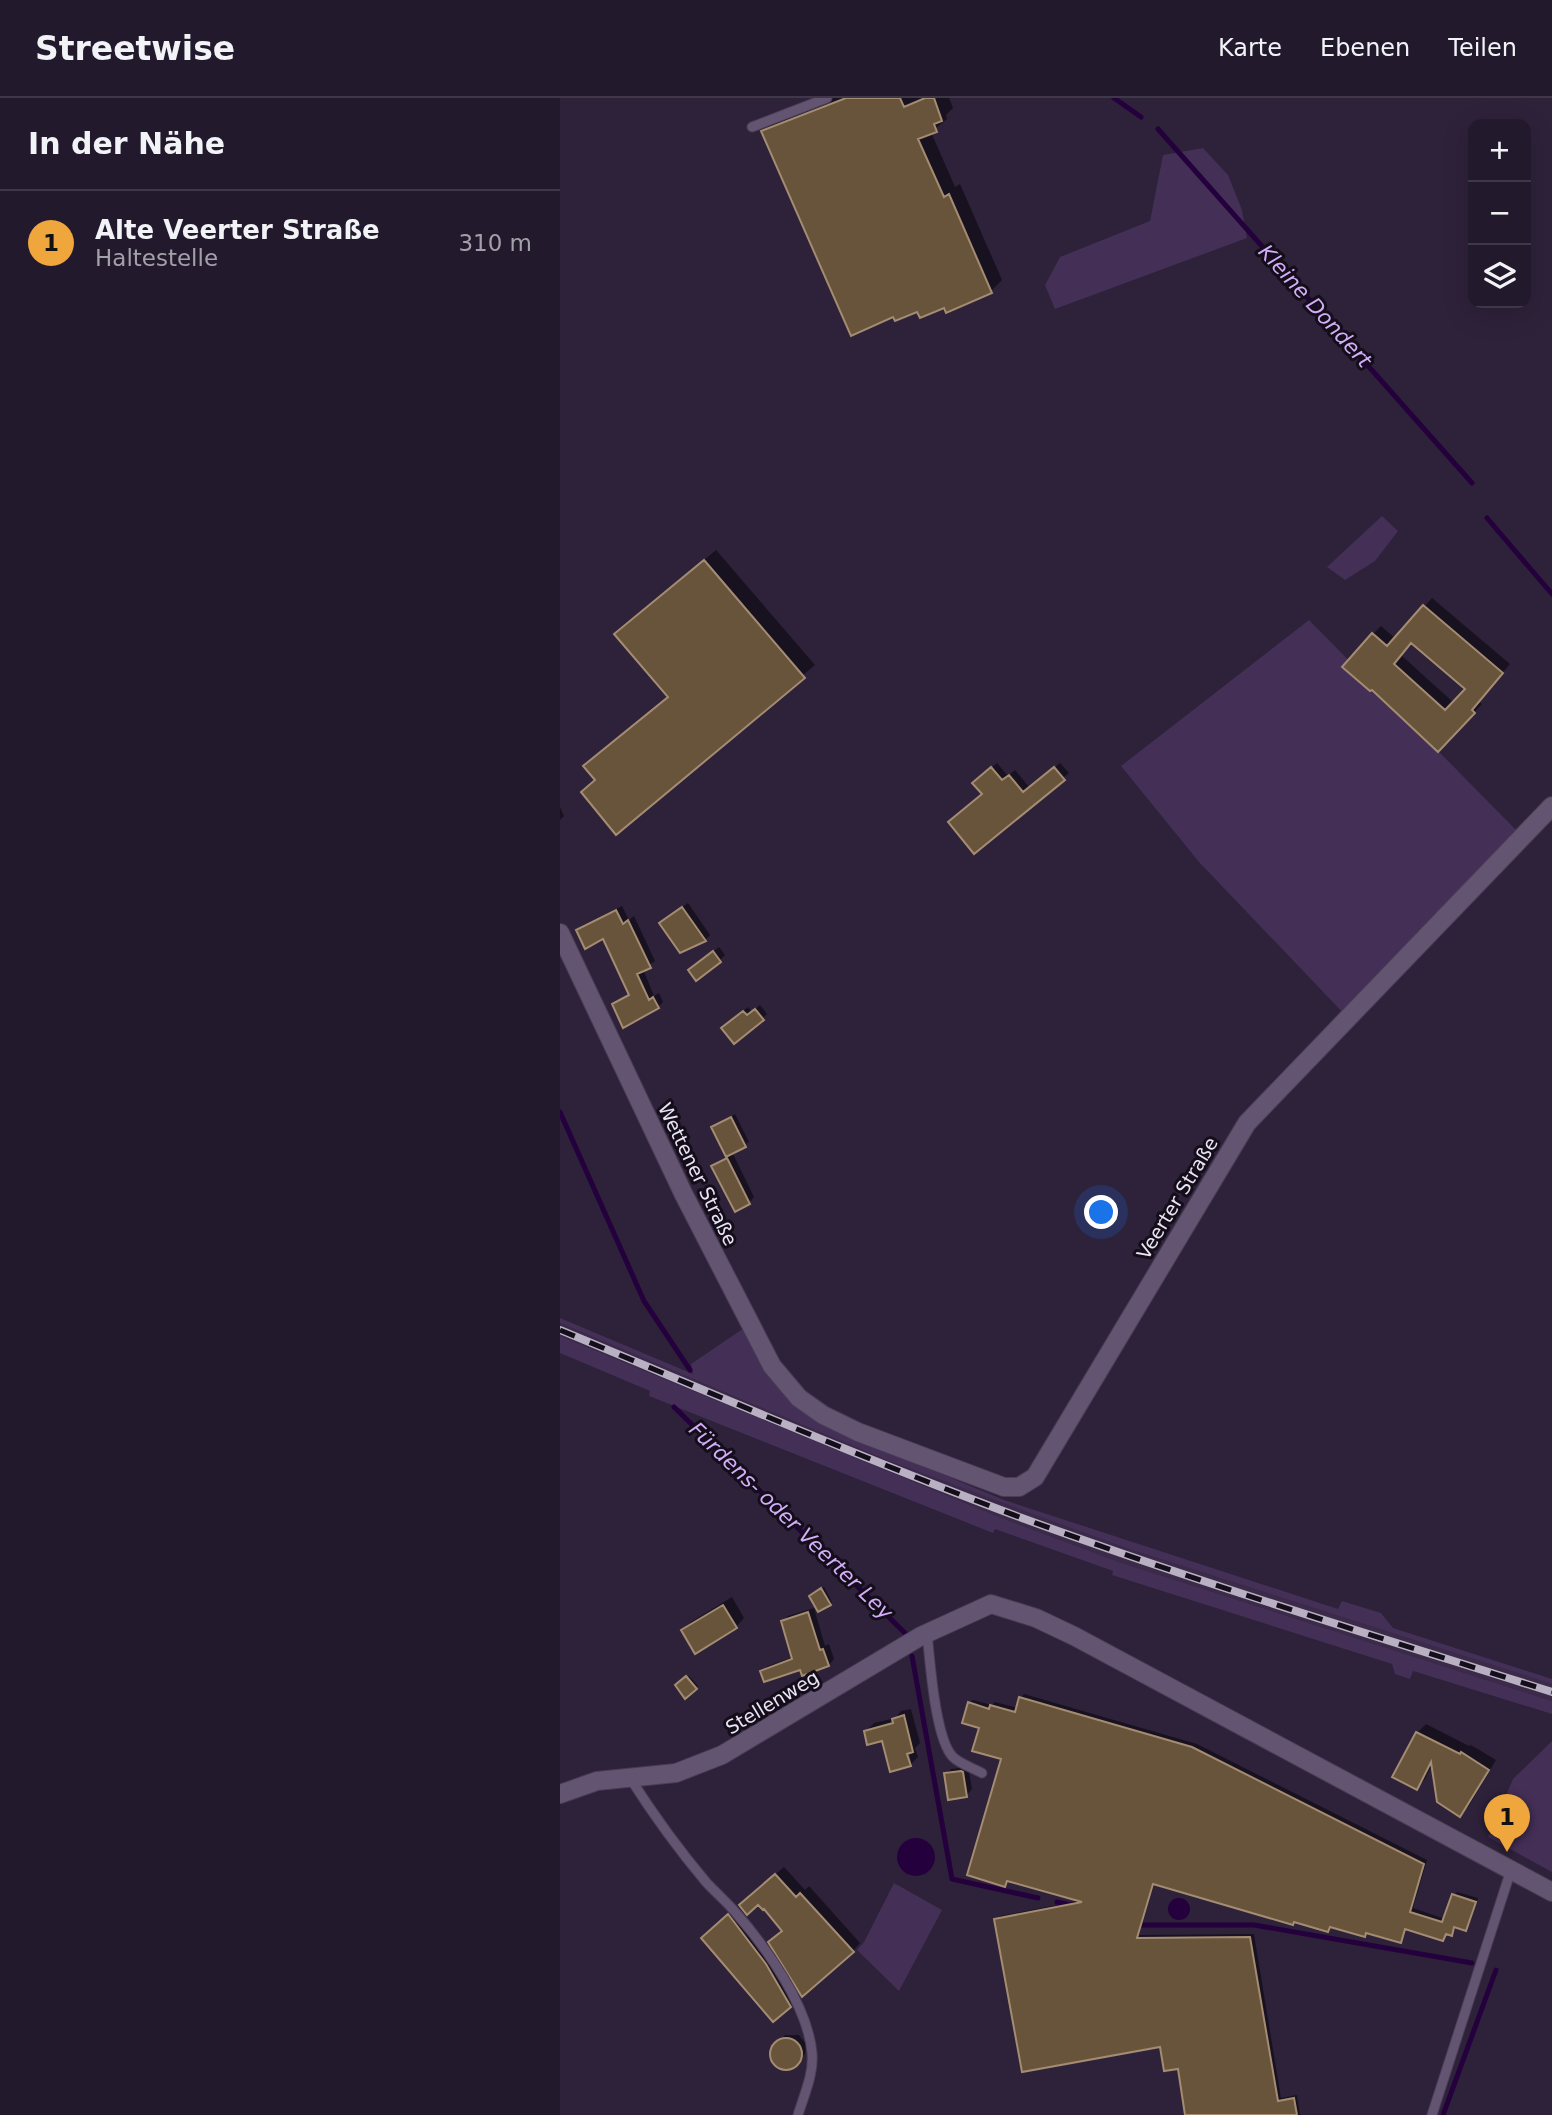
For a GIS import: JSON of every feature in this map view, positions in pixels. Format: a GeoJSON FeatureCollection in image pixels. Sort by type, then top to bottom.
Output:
{"type":"FeatureCollection","features":[{"type":"Feature","properties":{"kind":"street","name":"Veerter Straße"},"geometry":{"type":"LineString","coordinates":[[823,1415],[858,1432],[1004,1487],[1019,1487],[1035,1477],[1247,1123],[1552,806]]}},
{"type":"Feature","properties":{"kind":"street","name":"Wettener Straße"},"geometry":{"type":"LineString","coordinates":[[560,933],[684,1195],[772,1366],[800,1398],[823,1415]]}},
{"type":"Feature","properties":{"kind":"street","name":"Stellenweg"},"geometry":{"type":"LineString","coordinates":[[560,1794],[597,1782],[676,1773],[722,1755],[927,1633],[990,1604],[1036,1618],[1074,1636],[1511,1870]]}},
{"type":"Feature","properties":{"kind":"street"},"geometry":{"type":"LineString","coordinates":[[1511,1870],[1552,1892]]}},
{"type":"Feature","properties":{"kind":"lane"},"geometry":{"type":"LineString","coordinates":[[752,127],[827,98]]}},
{"type":"Feature","properties":{"kind":"lane"},"geometry":{"type":"LineString","coordinates":[[927,1633],[940,1726],[948,1751],[955,1759],[982,1773]]}},
{"type":"Feature","properties":{"kind":"lane"},"geometry":{"type":"LineString","coordinates":[[630,1778],[704,1880],[735,1910],[771,1956],[796,2003],[812,2052],[810,2078],[798,2115]]}},
{"type":"Feature","properties":{"kind":"lane"},"geometry":{"type":"LineString","coordinates":[[1432,2115],[1511,1870]]}},
{"type":"Feature","properties":{"kind":"shaded area"},"geometry":{"type":"Polygon","coordinates":[[[1203,148],[1228,175],[1242,210],[1247,238],[1055,309],[1045,285],[1060,257],[1150,221],[1163,155],[1203,148]]]}},
{"type":"Feature","properties":{"kind":"shaded area"},"geometry":{"type":"Polygon","coordinates":[[[1382,516],[1398,531],[1375,561],[1345,580],[1327,567],[1382,516]]]}},
{"type":"Feature","properties":{"kind":"shaded area"},"geometry":{"type":"Polygon","coordinates":[[[1309,620],[1522,836],[1347,1017],[1199,862],[1121,766],[1309,620]]]}},
{"type":"Feature","properties":{"kind":"shaded area"},"geometry":{"type":"Polygon","coordinates":[[[560,1318],[693,1374],[691,1364],[744,1328],[765,1368],[796,1407],[851,1436],[1004,1500],[1338,1609],[1342,1601],[1381,1613],[1393,1628],[1552,1679],[1552,1684],[1126,1548],[1027,1512],[884,1459],[560,1323],[560,1318]]]}},
{"type":"Feature","properties":{"kind":"shaded area"},"geometry":{"type":"Polygon","coordinates":[[[560,1323],[884,1459],[1027,1512],[1126,1548],[1552,1684],[1552,1701],[1119,1562],[999,1517],[560,1336],[560,1323]]]}},
{"type":"Feature","properties":{"kind":"shaded area"},"geometry":{"type":"Polygon","coordinates":[[[560,1336],[999,1517],[1119,1562],[1552,1701],[1552,1714],[1413,1671],[1410,1679],[1395,1674],[1392,1664],[1112,1575],[1113,1571],[995,1529],[993,1533],[649,1396],[650,1391],[560,1353],[560,1336]]]}},
{"type":"Feature","properties":{"kind":"shaded area"},"geometry":{"type":"Polygon","coordinates":[[[1552,1741],[1552,1872],[1488,1837],[1513,1779],[1552,1741]]]}},
{"type":"Feature","properties":{"kind":"shaded area"},"geometry":{"type":"Polygon","coordinates":[[[916,1838],[930,1843],[935,1857],[930,1871],[916,1876],[902,1871],[897,1857],[902,1843],[916,1838]]]}},
{"type":"Feature","properties":{"kind":"shaded area"},"geometry":{"type":"Polygon","coordinates":[[[894,1883],[942,1910],[899,1991],[857,1950],[864,1942],[894,1883]]]}},
{"type":"Feature","properties":{"kind":"shaded area"},"geometry":{"type":"Polygon","coordinates":[[[1175,1898],[1183,1898],[1190,1905],[1190,1913],[1183,1920],[1175,1920],[1168,1913],[1168,1905],[1175,1898]]]}},
{"type":"Feature","properties":{"kind":"building"},"geometry":{"type":"Polygon","coordinates":[[[846,98],[900,98],[904,107],[925,98],[934,98],[942,121],[934,124],[937,132],[918,139],[944,197],[949,194],[992,293],[946,313],[944,308],[920,318],[917,312],[895,321],[893,317],[851,336],[761,131],[846,98]]]}},
{"type":"Feature","properties":{"kind":"building"},"geometry":{"type":"Polygon","coordinates":[[[704,560],[805,678],[616,835],[581,792],[595,780],[583,766],[668,697],[614,634],[704,560]]]}},
{"type":"Feature","properties":{"kind":"building"},"geometry":{"type":"Polygon","coordinates":[[[1423,605],[1503,673],[1472,710],[1475,713],[1438,752],[1372,690],[1342,667],[1372,633],[1387,646],[1423,605]],[[1411,643],[1394,664],[1445,710],[1465,689],[1411,643]]]}},
{"type":"Feature","properties":{"kind":"building"},"geometry":{"type":"Polygon","coordinates":[[[991,767],[1002,780],[1009,775],[1023,792],[1054,767],[1065,780],[974,854],[948,822],[982,794],[972,783],[991,767]]]}},
{"type":"Feature","properties":{"kind":"building"},"geometry":{"type":"Polygon","coordinates":[[[682,907],[706,941],[680,953],[659,923],[682,907]]]}},
{"type":"Feature","properties":{"kind":"building"},"geometry":{"type":"Polygon","coordinates":[[[616,910],[623,924],[628,920],[651,968],[637,974],[649,1000],[653,997],[659,1008],[623,1028],[612,1004],[629,995],[603,939],[585,949],[576,930],[616,910]]]}},
{"type":"Feature","properties":{"kind":"building"},"geometry":{"type":"Polygon","coordinates":[[[713,951],[721,962],[696,981],[688,970],[713,951]]]}},
{"type":"Feature","properties":{"kind":"building"},"geometry":{"type":"Polygon","coordinates":[[[755,1009],[764,1020],[734,1044],[721,1028],[743,1011],[747,1015],[755,1009]]]}},
{"type":"Feature","properties":{"kind":"building"},"geometry":{"type":"Polygon","coordinates":[[[731,1117],[746,1147],[726,1157],[711,1127],[731,1117]]]}},
{"type":"Feature","properties":{"kind":"building"},"geometry":{"type":"Polygon","coordinates":[[[727,1158],[750,1204],[735,1212],[711,1166],[727,1158]]]}},
{"type":"Feature","properties":{"kind":"building"},"geometry":{"type":"Polygon","coordinates":[[[821,1588],[831,1605],[818,1612],[809,1596],[821,1588]]]}},
{"type":"Feature","properties":{"kind":"building"},"geometry":{"type":"Polygon","coordinates":[[[723,1605],[737,1628],[695,1654],[681,1630],[723,1605]]]}},
{"type":"Feature","properties":{"kind":"building"},"geometry":{"type":"Polygon","coordinates":[[[808,1612],[820,1650],[823,1649],[829,1666],[802,1676],[800,1670],[764,1682],[760,1671],[792,1659],[781,1621],[808,1612]]]}},
{"type":"Feature","properties":{"kind":"building"},"geometry":{"type":"Polygon","coordinates":[[[686,1676],[697,1689],[685,1699],[675,1685],[686,1676]]]}},
{"type":"Feature","properties":{"kind":"building"},"geometry":{"type":"Polygon","coordinates":[[[1019,1697],[1192,1747],[1424,1864],[1410,1912],[1442,1922],[1452,1894],[1476,1902],[1466,1931],[1454,1927],[1452,1936],[1446,1934],[1443,1941],[1405,1929],[1401,1943],[1330,1927],[1328,1932],[1294,1922],[1293,1925],[1153,1884],[1137,1938],[1250,1937],[1278,2101],[1294,2098],[1297,2115],[1185,2115],[1178,2069],[1164,2071],[1160,2047],[1022,2072],[994,1919],[1082,1902],[1007,1881],[1005,1887],[967,1875],[1001,1759],[972,1751],[979,1728],[962,1723],[968,1702],[989,1709],[990,1705],[1015,1712],[1019,1697]]]}},
{"type":"Feature","properties":{"kind":"building"},"geometry":{"type":"Polygon","coordinates":[[[904,1715],[913,1752],[907,1754],[911,1766],[890,1772],[882,1741],[867,1745],[864,1731],[893,1723],[892,1719],[904,1715]]]}},
{"type":"Feature","properties":{"kind":"building"},"geometry":{"type":"Polygon","coordinates":[[[1416,1732],[1460,1754],[1461,1752],[1489,1770],[1460,1817],[1437,1802],[1431,1762],[1417,1790],[1392,1777],[1416,1732]]]}},
{"type":"Feature","properties":{"kind":"building"},"geometry":{"type":"Polygon","coordinates":[[[961,1771],[967,1797],[948,1800],[944,1773],[961,1771]]]}},
{"type":"Feature","properties":{"kind":"building"},"geometry":{"type":"Polygon","coordinates":[[[775,1874],[796,1897],[800,1893],[854,1952],[802,1997],[768,1942],[782,1931],[758,1905],[747,1915],[739,1905],[775,1874]]]}},
{"type":"Feature","properties":{"kind":"building"},"geometry":{"type":"Polygon","coordinates":[[[728,1914],[766,1964],[791,2007],[773,2022],[701,1938],[728,1914]]]}},
{"type":"Feature","properties":{"kind":"building"},"geometry":{"type":"Polygon","coordinates":[[[786,2038],[797,2043],[802,2054],[797,2065],[786,2070],[775,2065],[770,2054],[775,2043],[786,2038]]]}},
{"type":"Feature","properties":{"kind":"waterway","name":"Kleine Dondert"},"geometry":{"type":"LineString","coordinates":[[1114,98],[1141,117]]}},
{"type":"Feature","properties":{"kind":"waterway","name":"Kleine Dondert"},"geometry":{"type":"LineString","coordinates":[[1158,129],[1472,483]]}},
{"type":"Feature","properties":{"kind":"waterway","name":"Kleine Dondert"},"geometry":{"type":"LineString","coordinates":[[1487,518],[1552,594]]}},
{"type":"Feature","properties":{"kind":"waterway","name":"Fürdens- oder Veerter Ley"},"geometry":{"type":"LineString","coordinates":[[560,1112],[644,1301],[690,1370]]}},
{"type":"Feature","properties":{"kind":"waterway","name":"Fürdens- oder Veerter Ley"},"geometry":{"type":"LineString","coordinates":[[674,1407],[907,1635]]}},
{"type":"Feature","properties":{"kind":"waterway","name":"Fürdens- oder Veerter Ley"},"geometry":{"type":"LineString","coordinates":[[912,1656],[952,1879],[1038,1898]]}},
{"type":"Feature","properties":{"kind":"waterway","name":"Fürdens- oder Veerter Ley"},"geometry":{"type":"LineString","coordinates":[[1057,1902],[1075,1906]]}},
{"type":"Feature","properties":{"kind":"waterway","name":"Fürdens- oder Veerter Ley"},"geometry":{"type":"LineString","coordinates":[[1136,1925],[1254,1925],[1472,1963]]}},
{"type":"Feature","properties":{"kind":"waterway","name":"Fürdens- oder Veerter Ley"},"geometry":{"type":"LineString","coordinates":[[1443,2115],[1496,1970]]}},
{"type":"Feature","properties":{"kind":"railway"},"geometry":{"type":"LineString","coordinates":[[560,1330],[848,1450],[1022,1518],[1220,1586],[1552,1692]]}},
{"type":"Feature","properties":{"kind":"place","name":"Alte Veerter Straße"},"geometry":{"type":"Point","coordinates":[1507,1852]}}]}
